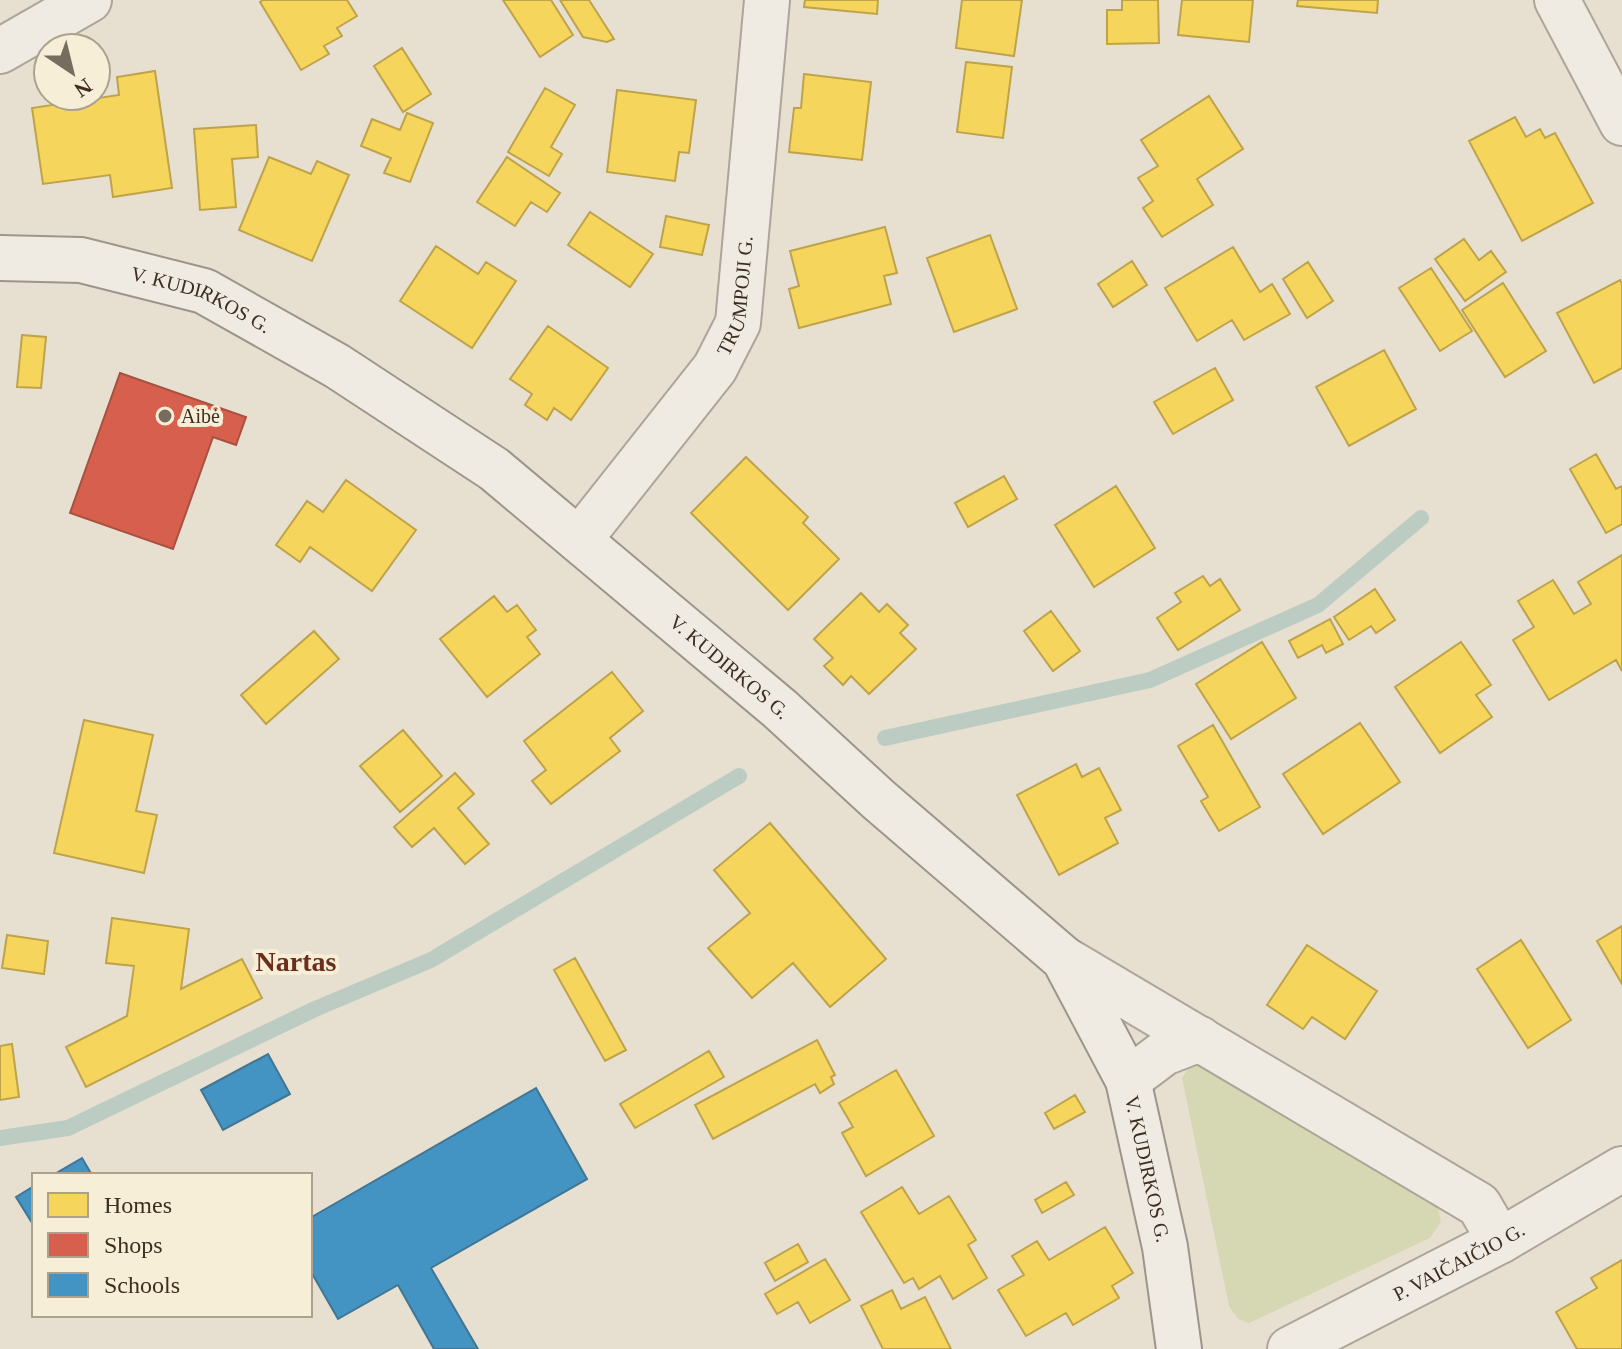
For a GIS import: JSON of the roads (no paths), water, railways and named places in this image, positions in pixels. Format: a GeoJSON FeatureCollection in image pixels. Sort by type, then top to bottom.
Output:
{"type":"FeatureCollection","features":[{"type":"Feature","properties":{"kind":"street"},"geometry":{"type":"LineString","coordinates":[[0,51],[89,0]]}},
{"type":"Feature","properties":{"kind":"street","name":"TRUMPOJI G."},"geometry":{"type":"LineString","coordinates":[[579,540],[715,368],[738,323],[767,0]]}},
{"type":"Feature","properties":{"kind":"street"},"geometry":{"type":"LineString","coordinates":[[1557,0],[1622,123]]}},
{"type":"Feature","properties":{"kind":"street","name":"V. KUDIRKOS G."},"geometry":{"type":"LineString","coordinates":[[0,258],[81,260],[204,291],[337,366],[494,469],[780,709],[879,800],[1064,959],[1128,1080],[1165,1247],[1179,1349]]}},
{"type":"Feature","properties":{"kind":"street"},"geometry":{"type":"LineString","coordinates":[[1064,959],[1479,1205],[1500,1241]]}},
{"type":"Feature","properties":{"kind":"street"},"geometry":{"type":"LineString","coordinates":[[1128,1080],[1164,1053],[1200,1039]]}},
{"type":"Feature","properties":{"kind":"street","name":"P. VAIČAIČIO G."},"geometry":{"type":"LineString","coordinates":[[1290,1349],[1500,1241],[1622,1169]]}},
{"type":"Feature","properties":{"kind":"waterway"},"geometry":{"type":"LineString","coordinates":[[885,738],[1150,680],[1318,605],[1421,518]]}},
{"type":"Feature","properties":{"kind":"waterway"},"geometry":{"type":"LineString","coordinates":[[0,1138],[68,1128],[315,1009],[431,960],[739,776]]}},
{"type":"Feature","properties":{"kind":"place","name":"Aibė"},"geometry":{"type":"Point","coordinates":[165,416]}},
{"type":"Feature","properties":{"kind":"district","name":"Nartas"},"geometry":{"type":"Point","coordinates":[296,961]}}]}
